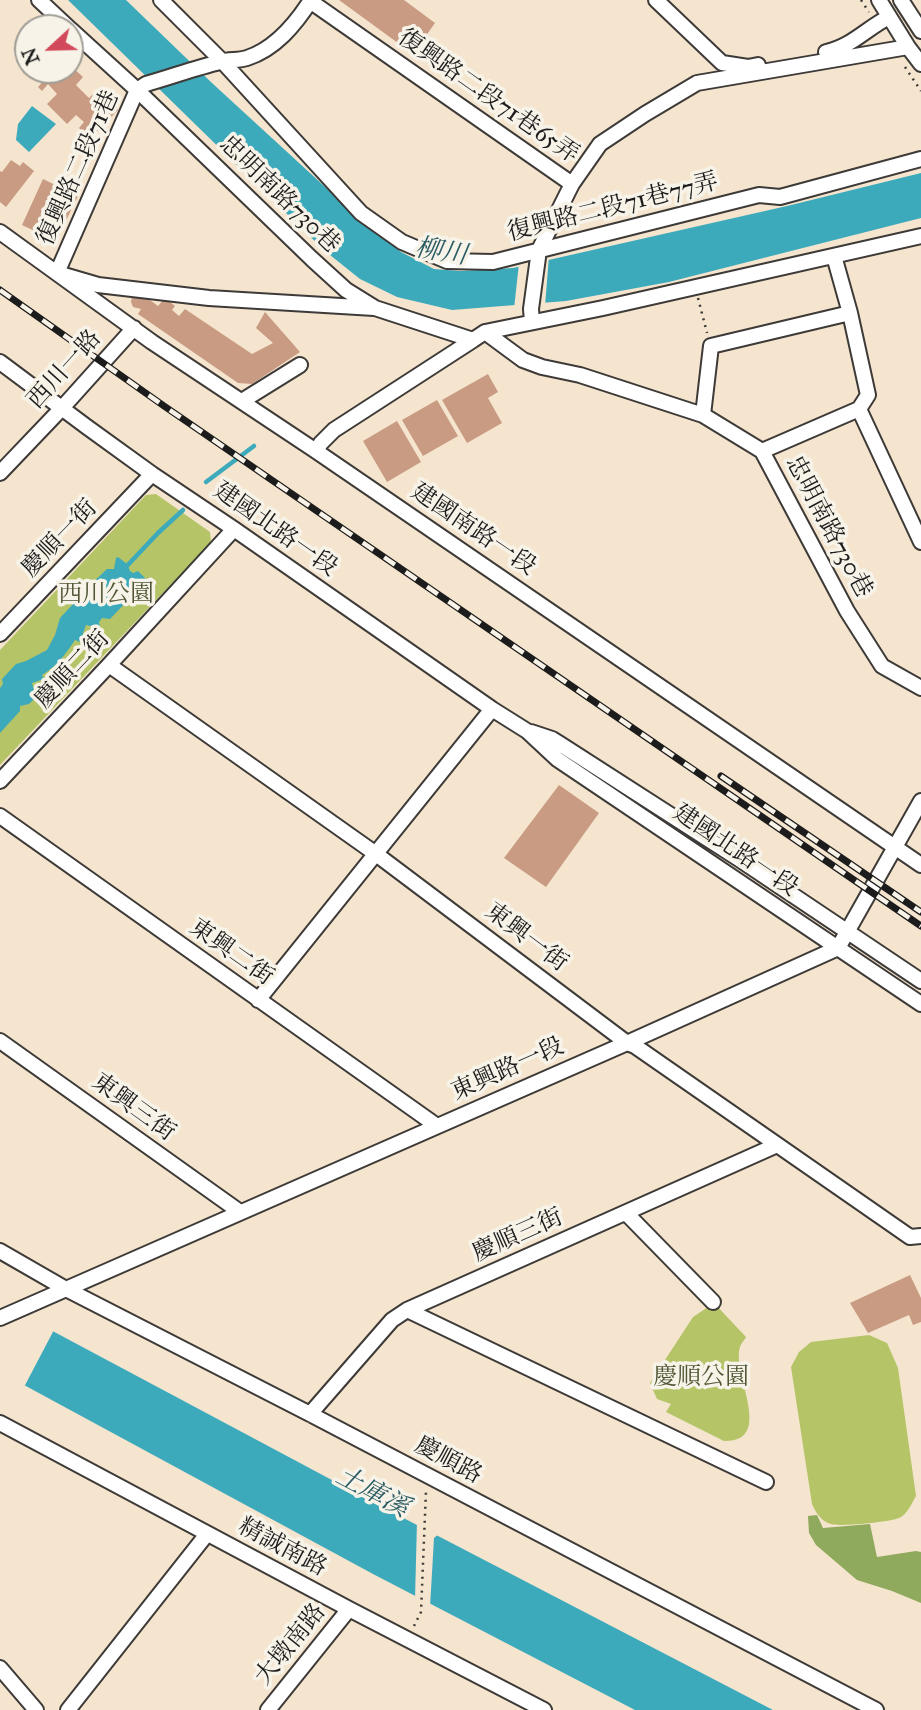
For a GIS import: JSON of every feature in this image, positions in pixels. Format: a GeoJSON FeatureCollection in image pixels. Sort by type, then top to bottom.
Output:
{"type":"FeatureCollection","features":[{"type":"Feature","properties":{"kind":"street","name":"忠明南路730巷"},"geometry":{"type":"LineString","coordinates":[[39,0],[54,14]]}},
{"type":"Feature","properties":{"kind":"street"},"geometry":{"type":"LineString","coordinates":[[161,0],[222,61]]}},
{"type":"Feature","properties":{"kind":"street"},"geometry":{"type":"LineString","coordinates":[[656,0],[722,63],[748,67],[841,49],[889,17]]}},
{"type":"Feature","properties":{"kind":"street"},"geometry":{"type":"LineString","coordinates":[[879,0],[921,64]]}},
{"type":"Feature","properties":{"kind":"street"},"geometry":{"type":"LineString","coordinates":[[901,0],[921,32]]}},
{"type":"Feature","properties":{"kind":"street"},"geometry":{"type":"LineString","coordinates":[[142,87],[222,61],[244,59],[261,52],[281,38],[310,1]]}},
{"type":"Feature","properties":{"kind":"street","name":"復興路二段71巷65弄"},"geometry":{"type":"LineString","coordinates":[[310,1],[572,184],[600,144],[697,83],[908,47]]}},
{"type":"Feature","properties":{"kind":"street","name":"忠明南路730巷"},"geometry":{"type":"LineString","coordinates":[[84,39],[142,87],[312,259],[346,290],[375,308],[479,336],[523,360],[542,367],[580,375],[703,415],[762,451],[847,611],[882,666],[921,688]]}},
{"type":"Feature","properties":{"kind":"street","name":"復興路二段71巷77弄"},"geometry":{"type":"LineString","coordinates":[[222,61],[361,213],[402,243],[447,261],[493,262],[759,195],[780,197],[921,159]]}},
{"type":"Feature","properties":{"kind":"street"},"geometry":{"type":"LineString","coordinates":[[697,83],[722,63]]}},
{"type":"Feature","properties":{"kind":"street","name":"復興路二段71巷"},"geometry":{"type":"LineString","coordinates":[[57,273],[142,87]]}},
{"type":"Feature","properties":{"kind":"street"},"geometry":{"type":"LineString","coordinates":[[531,315],[539,251],[572,184]]}},
{"type":"Feature","properties":{"kind":"street","name":"建國南路一段"},"geometry":{"type":"LineString","coordinates":[[0,232],[134,328],[921,864]]}},
{"type":"Feature","properties":{"kind":"street"},"geometry":{"type":"LineString","coordinates":[[316,451],[334,430],[479,336],[531,315],[603,309],[921,236]]}},
{"type":"Feature","properties":{"kind":"street"},"geometry":{"type":"LineString","coordinates":[[762,451],[859,409],[868,395],[834,256]]}},
{"type":"Feature","properties":{"kind":"street"},"geometry":{"type":"LineString","coordinates":[[57,273],[98,285],[209,298],[375,308]]}},
{"type":"Feature","properties":{"kind":"street"},"geometry":{"type":"LineString","coordinates":[[703,415],[711,346],[850,313]]}},
{"type":"Feature","properties":{"kind":"street","name":"西川一路"},"geometry":{"type":"LineString","coordinates":[[0,473],[134,328]]}},
{"type":"Feature","properties":{"kind":"street","name":"建國北路一段"},"geometry":{"type":"LineString","coordinates":[[0,362],[152,474],[527,731],[557,759],[921,1004]]}},
{"type":"Feature","properties":{"kind":"street"},"geometry":{"type":"LineString","coordinates":[[242,401],[300,365]]}},
{"type":"Feature","properties":{"kind":"street"},"geometry":{"type":"LineString","coordinates":[[859,409],[921,542]]}},
{"type":"Feature","properties":{"kind":"street","name":"慶順一街"},"geometry":{"type":"LineString","coordinates":[[0,634],[152,474]]}},
{"type":"Feature","properties":{"kind":"street","name":"慶順二街"},"geometry":{"type":"LineString","coordinates":[[0,781],[234,529]]}},
{"type":"Feature","properties":{"kind":"street","name":"東興一街"},"geometry":{"type":"LineString","coordinates":[[109,665],[376,854],[627,1043],[910,1237],[921,1236]]}},
{"type":"Feature","properties":{"kind":"street"},"geometry":{"type":"LineString","coordinates":[[258,999],[492,709]]}},
{"type":"Feature","properties":{"kind":"street","name":"建國北路一段"},"geometry":{"type":"LineString","coordinates":[[527,731],[552,739],[742,861],[921,981]]}},
{"type":"Feature","properties":{"kind":"street"},"geometry":{"type":"LineString","coordinates":[[838,948],[921,800]]}},
{"type":"Feature","properties":{"kind":"street","name":"東興二街"},"geometry":{"type":"LineString","coordinates":[[0,816],[437,1126]]}},
{"type":"Feature","properties":{"kind":"street","name":"東興路一段"},"geometry":{"type":"LineString","coordinates":[[0,1318],[838,948]]}},
{"type":"Feature","properties":{"kind":"street","name":"東興三街"},"geometry":{"type":"LineString","coordinates":[[0,1041],[240,1212]]}},
{"type":"Feature","properties":{"kind":"street","name":"慶順三街"},"geometry":{"type":"LineString","coordinates":[[310,1414],[392,1320],[407,1310],[777,1145]]}},
{"type":"Feature","properties":{"kind":"street"},"geometry":{"type":"LineString","coordinates":[[626,1213],[713,1302]]}},
{"type":"Feature","properties":{"kind":"street","name":"慶順路"},"geometry":{"type":"LineString","coordinates":[[0,1251],[66,1289],[876,1710]]}},
{"type":"Feature","properties":{"kind":"street"},"geometry":{"type":"LineString","coordinates":[[407,1310],[766,1482]]}},
{"type":"Feature","properties":{"kind":"street","name":"精誠南路"},"geometry":{"type":"LineString","coordinates":[[0,1423],[544,1710]]}},
{"type":"Feature","properties":{"kind":"street"},"geometry":{"type":"LineString","coordinates":[[68,1710],[207,1534]]}},
{"type":"Feature","properties":{"kind":"street","name":"大墩南路"},"geometry":{"type":"LineString","coordinates":[[268,1710],[349,1609]]}},
{"type":"Feature","properties":{"kind":"street"},"geometry":{"type":"LineString","coordinates":[[0,1668],[36,1710]]}},
{"type":"Feature","properties":{"kind":"path"},"geometry":{"type":"LineString","coordinates":[[695,288],[711,346]]}},
{"type":"Feature","properties":{"kind":"path"},"geometry":{"type":"LineString","coordinates":[[407,1638],[421,1612],[427,1476]]}},
{"type":"Feature","properties":{"kind":"green space","name":"西川公園"},"geometry":{"type":"Polygon","coordinates":[[[156,494],[210,532],[211,542],[0,765],[0,650],[146,495],[156,494]]]}},
{"type":"Feature","properties":{"kind":"green space","name":"慶順公園"},"geometry":{"type":"Polygon","coordinates":[[[714,1303],[746,1337],[740,1346],[739,1359],[750,1419],[747,1430],[739,1438],[724,1441],[666,1412],[671,1404],[657,1399],[650,1383],[693,1317],[714,1303]]]}},
{"type":"Feature","properties":{"kind":"green space"},"geometry":{"type":"Polygon","coordinates":[[[869,1335],[887,1343],[898,1368],[916,1496],[907,1512],[899,1518],[865,1524],[831,1524],[819,1516],[812,1504],[791,1367],[799,1352],[811,1342],[869,1335]]]}},
{"type":"Feature","properties":{"kind":"green space"},"geometry":{"type":"Polygon","coordinates":[[[817,1515],[823,1528],[870,1524],[877,1557],[921,1552],[921,1603],[857,1580],[816,1545],[809,1533],[808,1516],[817,1515]]]}},
{"type":"Feature","properties":{"kind":"water"},"geometry":{"type":"Polygon","coordinates":[[[68,0],[126,0],[359,218],[401,252],[434,269],[461,271],[513,268],[921,173],[921,218],[669,282],[566,301],[452,310],[397,297],[360,279],[325,251],[68,0]]]}},
{"type":"Feature","properties":{"kind":"water"},"geometry":{"type":"Polygon","coordinates":[[[32,106],[56,124],[29,152],[16,140],[18,124],[32,106]]]}},
{"type":"Feature","properties":{"kind":"water"},"geometry":{"type":"Polygon","coordinates":[[[118,557],[127,564],[130,571],[138,571],[147,580],[141,586],[134,585],[131,589],[133,595],[110,619],[102,618],[99,622],[100,628],[86,625],[80,642],[75,640],[60,660],[42,675],[44,679],[32,683],[36,697],[29,704],[20,706],[20,711],[0,733],[2,679],[16,664],[47,650],[60,618],[75,602],[81,602],[83,592],[107,569],[114,569],[118,557]]]}},
{"type":"Feature","properties":{"kind":"water"},"geometry":{"type":"Polygon","coordinates":[[[0,1303],[390,1511],[773,1710],[635,1710],[373,1574],[0,1372],[0,1303]]]}},
{"type":"Feature","properties":{"kind":"pier"},"geometry":{"type":"Polygon","coordinates":[[[549,256],[545,306],[514,309],[519,263],[549,256]]]}},
{"type":"Feature","properties":{"kind":"pier"},"geometry":{"type":"Polygon","coordinates":[[[0,1299],[55,1328],[23,1389],[0,1376],[0,1299]]]}},
{"type":"Feature","properties":{"kind":"pier"},"geometry":{"type":"Polygon","coordinates":[[[417,1521],[440,1533],[434,1538],[430,1607],[415,1600],[417,1521]]]}},
{"type":"Feature","properties":{"kind":"building"},"geometry":{"type":"Polygon","coordinates":[[[339,0],[404,0],[435,23],[413,54],[339,0]]]}},
{"type":"Feature","properties":{"kind":"building"},"geometry":{"type":"Polygon","coordinates":[[[41,84],[48,84],[42,91],[38,87],[41,84]]]}},
{"type":"Feature","properties":{"kind":"building"},"geometry":{"type":"Polygon","coordinates":[[[48,84],[77,84],[89,98],[97,90],[118,110],[90,139],[79,128],[84,122],[76,115],[67,124],[47,104],[57,94],[48,84]]]}},
{"type":"Feature","properties":{"kind":"building"},"geometry":{"type":"Polygon","coordinates":[[[11,160],[20,166],[23,162],[34,171],[6,207],[0,202],[0,171],[2,172],[11,160]]]}},
{"type":"Feature","properties":{"kind":"building"},"geometry":{"type":"Polygon","coordinates":[[[43,179],[78,196],[56,241],[22,225],[43,179]]]}},
{"type":"Feature","properties":{"kind":"building"},"geometry":{"type":"Polygon","coordinates":[[[136,294],[146,297],[158,306],[165,298],[175,306],[172,310],[179,316],[185,309],[252,354],[273,343],[256,328],[265,312],[300,352],[252,384],[238,383],[138,314],[141,309],[133,307],[131,302],[136,294]]]}},
{"type":"Feature","properties":{"kind":"building"},"geometry":{"type":"Polygon","coordinates":[[[488,374],[498,392],[488,398],[502,423],[467,443],[442,400],[488,374]]]}},
{"type":"Feature","properties":{"kind":"building"},"geometry":{"type":"Polygon","coordinates":[[[437,400],[458,436],[423,456],[402,420],[437,400]]]}},
{"type":"Feature","properties":{"kind":"building"},"geometry":{"type":"Polygon","coordinates":[[[397,421],[421,462],[387,482],[363,441],[397,421]]]}},
{"type":"Feature","properties":{"kind":"building"},"geometry":{"type":"Polygon","coordinates":[[[559,785],[599,813],[546,887],[504,858],[559,785]]]}},
{"type":"Feature","properties":{"kind":"building"},"geometry":{"type":"Polygon","coordinates":[[[910,1275],[921,1298],[921,1322],[913,1325],[909,1315],[868,1333],[850,1303],[910,1275]]]}},
{"type":"Feature","properties":{"kind":"waterway"},"geometry":{"type":"LineString","coordinates":[[206,482],[254,446]]}},
{"type":"Feature","properties":{"kind":"waterway"},"geometry":{"type":"LineString","coordinates":[[125,568],[183,510]]}},
{"type":"Feature","properties":{"kind":"railway"},"geometry":{"type":"LineString","coordinates":[[0,290],[164,406],[921,926]]}},
{"type":"Feature","properties":{"kind":"railway"},"geometry":{"type":"LineString","coordinates":[[721,776],[921,912]]}},
{"type":"Feature","properties":{"kind":"water label","name":"柳川"},"geometry":{"type":"Point","coordinates":[441,253]}},
{"type":"Feature","properties":{"kind":"water label","name":"土庫溪"},"geometry":{"type":"Point","coordinates":[372,1493]}}]}
